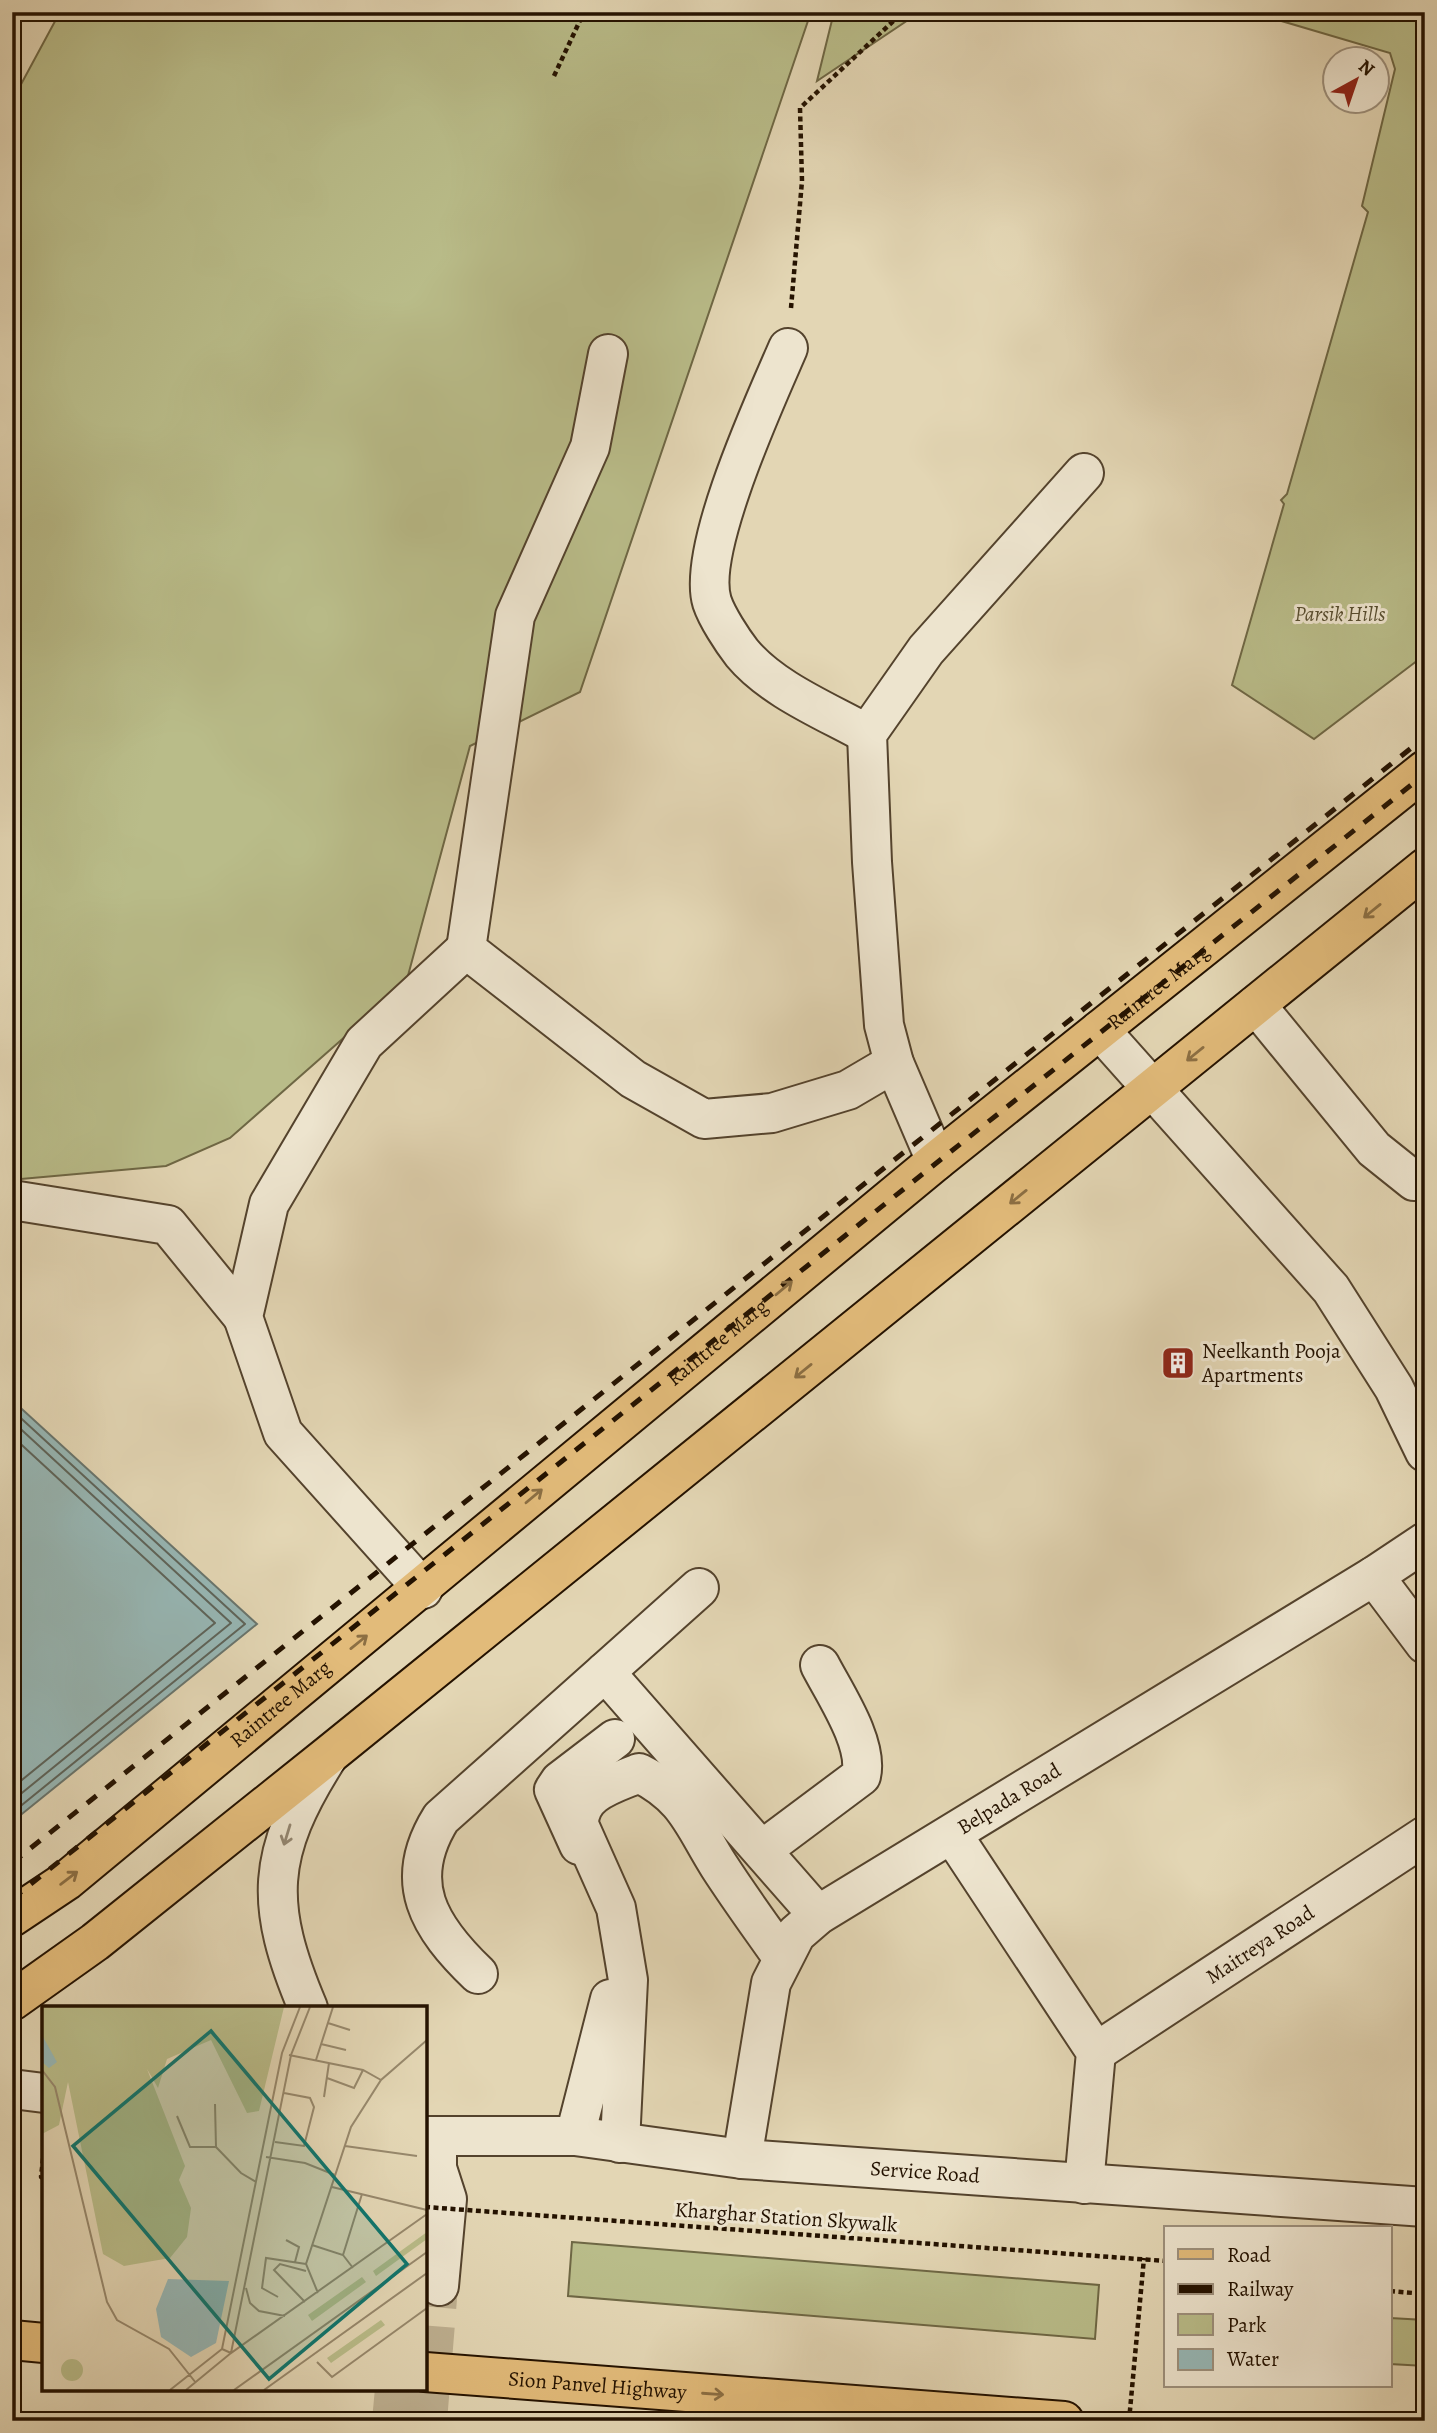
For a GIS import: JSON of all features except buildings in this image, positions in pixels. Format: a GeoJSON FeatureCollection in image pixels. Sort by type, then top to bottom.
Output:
{"type":"FeatureCollection","features":[{"type":"Feature","properties":{"kind":"main road","name":"Raintree Marg"},"geometry":{"type":"LineString","coordinates":[[12,1917],[66,1881],[423,1589],[936,1161],[1425,770]]}},
{"type":"Feature","properties":{"kind":"main road"},"geometry":{"type":"LineString","coordinates":[[12,2001],[95,1942],[330,1754],[1425,868]]}},
{"type":"Feature","properties":{"kind":"main road"},"geometry":{"type":"LineString","coordinates":[[12,2340],[42,2343]]}},
{"type":"Feature","properties":{"kind":"main road","name":"Sion Panvel Highway"},"geometry":{"type":"LineString","coordinates":[[427,2372],[1064,2421]]}},
{"type":"Feature","properties":{"kind":"street"},"geometry":{"type":"LineString","coordinates":[[788,348],[743,451],[710,565],[712,602],[743,653],[783,687],[867,734]]}},
{"type":"Feature","properties":{"kind":"street"},"geometry":{"type":"LineString","coordinates":[[243,1317],[269,1204],[364,1043],[466,950],[514,616],[590,447],[608,354]]}},
{"type":"Feature","properties":{"kind":"street"},"geometry":{"type":"LineString","coordinates":[[936,1161],[894,1063],[884,1025],[872,862],[867,734],[926,650],[1084,473]]}},
{"type":"Feature","properties":{"kind":"street"},"geometry":{"type":"LineString","coordinates":[[466,950],[633,1079],[704,1119],[772,1113],[848,1090],[894,1063]]}},
{"type":"Feature","properties":{"kind":"street"},"geometry":{"type":"LineString","coordinates":[[1256,1005],[1374,1149],[1414,1181],[1425,1180]]}},
{"type":"Feature","properties":{"kind":"street"},"geometry":{"type":"LineString","coordinates":[[1100,1030],[1331,1289],[1394,1388],[1425,1452]]}},
{"type":"Feature","properties":{"kind":"street"},"geometry":{"type":"LineString","coordinates":[[12,1200],[168,1225],[243,1317],[283,1433],[423,1589]]}},
{"type":"Feature","properties":{"kind":"street","name":"Belpada Road"},"geometry":{"type":"LineString","coordinates":[[742,2159],[771,1983],[796,1934],[818,1915],[1374,1576],[1425,1542]]}},
{"type":"Feature","properties":{"kind":"street"},"geometry":{"type":"LineString","coordinates":[[1374,1576],[1425,1644]]}},
{"type":"Feature","properties":{"kind":"street"},"geometry":{"type":"LineString","coordinates":[[478,1973],[450,1946],[429,1915],[421,1870],[426,1841],[441,1818],[699,1588]]}},
{"type":"Feature","properties":{"kind":"street"},"geometry":{"type":"LineString","coordinates":[[762,1850],[861,1776],[864,1763],[852,1727],[820,1665]]}},
{"type":"Feature","properties":{"kind":"street"},"geometry":{"type":"LineString","coordinates":[[605,1672],[818,1915]]}},
{"type":"Feature","properties":{"kind":"street"},"geometry":{"type":"LineString","coordinates":[[575,2136],[615,1979],[614,1942],[597,1884],[554,1790],[560,1781],[615,1739]]}},
{"type":"Feature","properties":{"kind":"street"},"geometry":{"type":"LineString","coordinates":[[307,2006],[289,1962],[278,1904],[279,1868],[285,1835],[300,1801],[330,1754]]}},
{"type":"Feature","properties":{"kind":"street"},"geometry":{"type":"LineString","coordinates":[[620,2143],[628,1980],[616,1908],[579,1825],[578,1814],[592,1794],[639,1773],[658,1782],[687,1810],[719,1865],[782,1957]]}},
{"type":"Feature","properties":{"kind":"street"},"geometry":{"type":"LineString","coordinates":[[952,1834],[1096,2052],[1084,2183]]}},
{"type":"Feature","properties":{"kind":"street","name":"Maitreya Road"},"geometry":{"type":"LineString","coordinates":[[1096,2052],[1425,1836]]}},
{"type":"Feature","properties":{"kind":"street"},"geometry":{"type":"LineString","coordinates":[[12,2089],[42,2092]]}},
{"type":"Feature","properties":{"kind":"street","name":"Service Road"},"geometry":{"type":"LineString","coordinates":[[430,2150],[575,2136],[742,2159],[1425,2207]]}},
{"type":"Feature","properties":{"kind":"street"},"geometry":{"type":"LineString","coordinates":[[430,2150],[447,2199],[439,2286]]}},
{"type":"Feature","properties":{"kind":"path"},"geometry":{"type":"LineString","coordinates":[[554,76],[584,12]]}},
{"type":"Feature","properties":{"kind":"path"},"geometry":{"type":"LineString","coordinates":[[788,348],[802,181],[800,108],[903,12]]}},
{"type":"Feature","properties":{"kind":"path","name":"Kharghar Station Skywalk"},"geometry":{"type":"LineString","coordinates":[[427,2207],[1164,2261]]}},
{"type":"Feature","properties":{"kind":"path"},"geometry":{"type":"LineString","coordinates":[[1129,2421],[1144,2258]]}},
{"type":"Feature","properties":{"kind":"path"},"geometry":{"type":"LineString","coordinates":[[1392,2291],[1425,2294]]}},
{"type":"Feature","properties":{"kind":"green space"},"geometry":{"type":"Polygon","coordinates":[[[60,12],[811,12],[580,692],[470,746],[406,983],[230,1138],[166,1166],[21,1179],[12,1176],[12,101],[60,12]]]}},
{"type":"Feature","properties":{"kind":"green space"},"geometry":{"type":"Polygon","coordinates":[[[834,12],[920,12],[817,81],[834,12]]]}},
{"type":"Feature","properties":{"kind":"green space","name":"Parsik Hills"},"geometry":{"type":"Polygon","coordinates":[[[1251,12],[1425,12],[1425,660],[1422,657],[1314,739],[1232,685],[1284,504],[1281,500],[1287,494],[1368,212],[1362,206],[1384,116],[1392,116],[1392,81],[1395,69],[1392,46],[1366,46],[1251,12]]]}},
{"type":"Feature","properties":{"kind":"green space"},"geometry":{"type":"Polygon","coordinates":[[[572,2242],[1099,2285],[1095,2339],[568,2296],[572,2242]]]}},
{"type":"Feature","properties":{"kind":"green space"},"geometry":{"type":"Polygon","coordinates":[[[1392,2318],[1425,2320],[1425,2366],[1392,2364],[1392,2318]]]}},
{"type":"Feature","properties":{"kind":"water"},"geometry":{"type":"Polygon","coordinates":[[[12,1400],[257,1624],[12,1822],[12,1400]]]}},
{"type":"Feature","properties":{"kind":"tunnel"},"geometry":{"type":"LineString","coordinates":[[428,2421],[439,2286]]}},
{"type":"Feature","properties":{"kind":"tunnel"},"geometry":{"type":"LineString","coordinates":[[391,2421],[394,2391]]}},
{"type":"Feature","properties":{"kind":"railway"},"geometry":{"type":"LineString","coordinates":[[12,1863],[1425,737]]}},
{"type":"Feature","properties":{"kind":"railway"},"geometry":{"type":"LineString","coordinates":[[12,1899],[1425,774]]}},
{"type":"Feature","properties":{"kind":"place","name":"Neelkanth Pooja Apartments"},"geometry":{"type":"Point","coordinates":[1178,1363]}}]}
